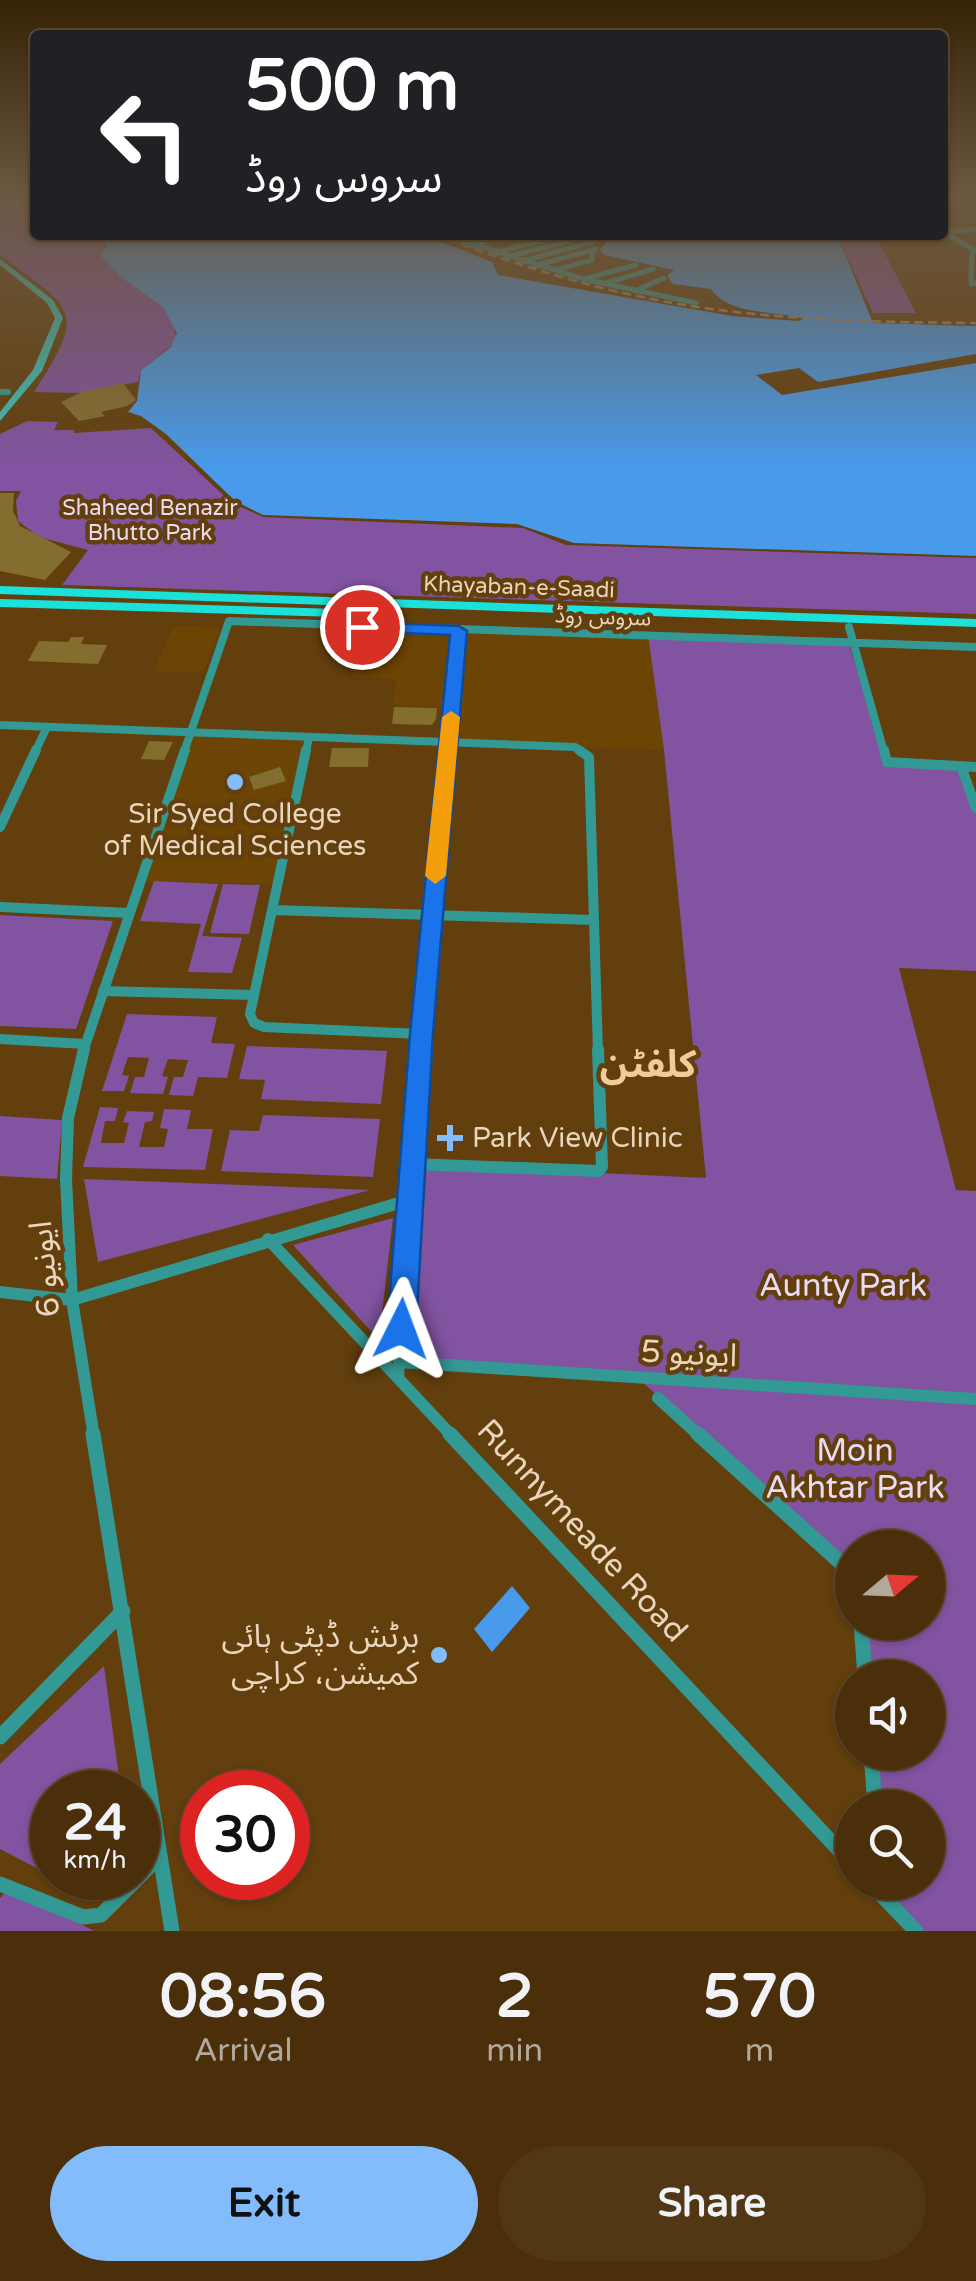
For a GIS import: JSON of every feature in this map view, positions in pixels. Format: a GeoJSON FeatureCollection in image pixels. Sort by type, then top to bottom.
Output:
{"type":"FeatureCollection","features":[{"type":"Feature","properties":{"kind":"main road"},"geometry":{"type":"LineString","coordinates":[[0,418],[44,331],[46,318],[38,303],[19,287]]}},
{"type":"Feature","properties":{"kind":"main road"},"geometry":{"type":"LineString","coordinates":[[0,402],[57,331],[59,318],[50,302],[32,287]]}},
{"type":"Feature","properties":{"kind":"main road","name":"Khayaban-e-Saadi"},"geometry":{"type":"LineString","coordinates":[[0,590],[976,623]]}},
{"type":"Feature","properties":{"kind":"main road","name":"Khayaban-e-Saadi"},"geometry":{"type":"LineString","coordinates":[[0,603],[976,632]]}},
{"type":"Feature","properties":{"kind":"street"},"geometry":{"type":"LineString","coordinates":[[614,287],[696,303]]}},
{"type":"Feature","properties":{"kind":"street"},"geometry":{"type":"LineString","coordinates":[[634,292],[644,287]]}},
{"type":"Feature","properties":{"kind":"street","name":"سروس روڈ"},"geometry":{"type":"LineString","coordinates":[[229,622],[976,647]]}},
{"type":"Feature","properties":{"kind":"street","name":"ایونیو 6"},"geometry":{"type":"LineString","coordinates":[[146,1770],[72,1300],[66,1179],[68,1118],[85,1044],[229,622]]}},
{"type":"Feature","properties":{"kind":"street"},"geometry":{"type":"LineString","coordinates":[[849,628],[886,762],[976,767]]}},
{"type":"Feature","properties":{"kind":"street"},"geometry":{"type":"LineString","coordinates":[[399,1370],[422,1034],[459,631]]}},
{"type":"Feature","properties":{"kind":"street"},"geometry":{"type":"LineString","coordinates":[[0,726],[575,747],[589,757],[602,1167],[598,1171],[412,1164]]}},
{"type":"Feature","properties":{"kind":"street"},"geometry":{"type":"LineString","coordinates":[[0,827],[48,727]]}},
{"type":"Feature","properties":{"kind":"street"},"geometry":{"type":"LineString","coordinates":[[309,737],[250,1014],[254,1023],[264,1027],[422,1034]]}},
{"type":"Feature","properties":{"kind":"street"},"geometry":{"type":"LineString","coordinates":[[961,766],[976,808]]}},
{"type":"Feature","properties":{"kind":"street"},"geometry":{"type":"LineString","coordinates":[[0,907],[129,914]]}},
{"type":"Feature","properties":{"kind":"street"},"geometry":{"type":"LineString","coordinates":[[272,910],[593,920]]}},
{"type":"Feature","properties":{"kind":"street"},"geometry":{"type":"LineString","coordinates":[[103,991],[254,995]]}},
{"type":"Feature","properties":{"kind":"street"},"geometry":{"type":"LineString","coordinates":[[0,1039],[85,1044]]}},
{"type":"Feature","properties":{"kind":"street"},"geometry":{"type":"LineString","coordinates":[[0,1292],[72,1300],[409,1200]]}},
{"type":"Feature","properties":{"kind":"street","name":"Runnymeade Road"},"geometry":{"type":"LineString","coordinates":[[268,1239],[399,1370],[835,1845]]}},
{"type":"Feature","properties":{"kind":"street","name":"ایونیو 5"},"geometry":{"type":"LineString","coordinates":[[399,1370],[976,1399]]}},
{"type":"Feature","properties":{"kind":"street"},"geometry":{"type":"LineString","coordinates":[[658,1398],[835,1557]]}},
{"type":"Feature","properties":{"kind":"street"},"geometry":{"type":"LineString","coordinates":[[0,1736],[123,1612]]}},
{"type":"Feature","properties":{"kind":"street","name":"ایونیو 6"},"geometry":{"type":"LineString","coordinates":[[160,1863],[172,1931]]}},
{"type":"Feature","properties":{"kind":"street"},"geometry":{"type":"LineString","coordinates":[[0,1884],[30,1896]]}},
{"type":"Feature","properties":{"kind":"street"},"geometry":{"type":"LineString","coordinates":[[41,1900],[84,1917],[101,1915],[116,1900]]}},
{"type":"Feature","properties":{"kind":"street"},"geometry":{"type":"LineString","coordinates":[[889,1900],[916,1931]]}},
{"type":"Feature","properties":{"kind":"shaded area"},"geometry":{"type":"Polygon","coordinates":[[[174,626],[220,627],[203,673],[153,671],[174,626]]]}},
{"type":"Feature","properties":{"kind":"shaded area"},"geometry":{"type":"Polygon","coordinates":[[[362,627],[648,635],[664,750],[449,743],[452,707],[392,705],[396,679],[352,677],[362,627]]]}},
{"type":"Feature","properties":{"kind":"shaded area"},"geometry":{"type":"Polygon","coordinates":[[[189,732],[309,737],[278,884],[137,881],[189,732]]]}},
{"type":"Feature","properties":{"kind":"green space"},"geometry":{"type":"Polygon","coordinates":[[[135,287],[163,307],[172,319],[177,341],[141,370],[138,382],[79,393],[34,392],[62,343],[66,327],[65,313],[44,288],[135,287]]]}},
{"type":"Feature","properties":{"kind":"green space"},"geometry":{"type":"Polygon","coordinates":[[[861,287],[902,287],[916,313],[873,313],[861,287]]]}},
{"type":"Feature","properties":{"kind":"green space","name":"Shaheed Benazir Bhutto Park"},"geometry":{"type":"Polygon","coordinates":[[[27,421],[58,422],[54,430],[74,433],[151,428],[232,503],[263,517],[523,528],[566,545],[976,558],[976,614],[62,585],[88,550],[39,537],[18,521],[16,501],[21,491],[0,491],[0,434],[27,421]]]}},
{"type":"Feature","properties":{"kind":"green space","name":"Aunty Park"},"geometry":{"type":"Polygon","coordinates":[[[648,635],[847,638],[886,762],[961,766],[976,809],[976,971],[899,968],[956,1190],[976,1191],[976,1394],[399,1362],[412,1164],[706,1178],[664,750],[648,635]]]}},
{"type":"Feature","properties":{"kind":"green space"},"geometry":{"type":"Polygon","coordinates":[[[154,881],[218,884],[202,936],[242,938],[232,973],[188,972],[201,924],[140,921],[154,881]]]}},
{"type":"Feature","properties":{"kind":"green space"},"geometry":{"type":"Polygon","coordinates":[[[223,884],[260,885],[249,934],[210,933],[223,884]]]}},
{"type":"Feature","properties":{"kind":"green space"},"geometry":{"type":"Polygon","coordinates":[[[0,915],[113,921],[76,1029],[0,1026],[0,915]]]}},
{"type":"Feature","properties":{"kind":"green space"},"geometry":{"type":"Polygon","coordinates":[[[127,1014],[217,1017],[211,1043],[235,1044],[227,1078],[198,1077],[193,1096],[169,1095],[174,1077],[183,1077],[188,1060],[168,1059],[162,1076],[168,1077],[163,1094],[130,1093],[135,1077],[144,1077],[149,1058],[128,1057],[122,1075],[129,1076],[124,1091],[102,1091],[127,1014]]]}},
{"type":"Feature","properties":{"kind":"green space"},"geometry":{"type":"Polygon","coordinates":[[[247,1046],[387,1051],[381,1104],[261,1099],[265,1080],[239,1079],[247,1046]]]}},
{"type":"Feature","properties":{"kind":"green space"},"geometry":{"type":"Polygon","coordinates":[[[100,1107],[118,1108],[115,1121],[105,1121],[101,1143],[124,1143],[129,1123],[123,1122],[127,1111],[154,1112],[152,1121],[145,1122],[139,1147],[164,1147],[168,1129],[160,1128],[164,1109],[191,1110],[187,1129],[213,1129],[205,1170],[83,1167],[100,1107]]]}},
{"type":"Feature","properties":{"kind":"green space"},"geometry":{"type":"Polygon","coordinates":[[[263,1115],[380,1119],[373,1177],[221,1171],[230,1130],[259,1131],[263,1115]]]}},
{"type":"Feature","properties":{"kind":"green space"},"geometry":{"type":"Polygon","coordinates":[[[0,1116],[62,1120],[57,1179],[0,1176],[0,1116]]]}},
{"type":"Feature","properties":{"kind":"green space"},"geometry":{"type":"Polygon","coordinates":[[[84,1179],[370,1190],[98,1262],[84,1179]]]}},
{"type":"Feature","properties":{"kind":"green space"},"geometry":{"type":"Polygon","coordinates":[[[393,1218],[379,1340],[293,1245],[393,1218]]]}},
{"type":"Feature","properties":{"kind":"green space","name":"Moin Akhtar Park"},"geometry":{"type":"Polygon","coordinates":[[[639,1379],[976,1399],[976,1931],[915,1931],[886,1900],[945,1900],[945,1790],[874,1790],[872,1770],[945,1770],[945,1660],[864,1660],[862,1640],[945,1640],[945,1530],[835,1530],[835,1558],[639,1379]]]}},
{"type":"Feature","properties":{"kind":"green space"},"geometry":{"type":"Polygon","coordinates":[[[104,1666],[118,1770],[30,1770],[30,1865],[0,1849],[0,1764],[104,1666]]]}},
{"type":"Feature","properties":{"kind":"green space"},"geometry":{"type":"Polygon","coordinates":[[[10,1888],[94,1931],[0,1931],[0,1898],[10,1888]]]}},
{"type":"Feature","properties":{"kind":"water"},"geometry":{"type":"Polygon","coordinates":[[[135,287],[567,287],[732,316],[798,321],[803,319],[729,304],[711,289],[697,287],[858,287],[873,323],[976,326],[976,354],[818,382],[799,368],[756,375],[782,395],[976,363],[976,556],[574,543],[517,524],[263,515],[235,501],[166,434],[141,416],[128,412],[137,401],[141,370],[171,347],[177,333],[163,307],[135,287]]]}},
{"type":"Feature","properties":{"kind":"water"},"geometry":{"type":"Polygon","coordinates":[[[512,1586],[530,1608],[492,1652],[474,1629],[512,1586]]]}},
{"type":"Feature","properties":{"kind":"building"},"geometry":{"type":"Polygon","coordinates":[[[123,383],[136,400],[101,412],[105,416],[79,421],[61,402],[82,392],[123,383]]]}},
{"type":"Feature","properties":{"kind":"building"},"geometry":{"type":"Polygon","coordinates":[[[0,493],[14,493],[13,511],[20,526],[71,552],[45,580],[0,571],[0,493]]]}},
{"type":"Feature","properties":{"kind":"building"},"geometry":{"type":"Polygon","coordinates":[[[71,637],[84,637],[81,644],[107,645],[98,664],[28,661],[39,641],[68,642],[71,637]]]}},
{"type":"Feature","properties":{"kind":"building"},"geometry":{"type":"Polygon","coordinates":[[[394,707],[437,708],[436,719],[432,725],[392,724],[394,707]]]}},
{"type":"Feature","properties":{"kind":"building"},"geometry":{"type":"Polygon","coordinates":[[[149,741],[173,742],[164,760],[141,759],[149,741]]]}},
{"type":"Feature","properties":{"kind":"building"},"geometry":{"type":"Polygon","coordinates":[[[332,748],[369,748],[368,767],[329,767],[332,748]]]}},
{"type":"Feature","properties":{"kind":"building"},"geometry":{"type":"Polygon","coordinates":[[[280,767],[286,781],[254,790],[249,777],[280,767]]]}},
{"type":"Feature","properties":{"kind":"railway"},"geometry":{"type":"LineString","coordinates":[[601,287],[718,310],[803,318],[976,323]]}},
{"type":"Feature","properties":{"kind":"slow traffic"},"geometry":{"type":"LineString","coordinates":[[435,876],[451,717]]}},
{"type":"Feature","properties":{"kind":"place","name":"Sir Syed College of Medical Sciences"},"geometry":{"type":"Point","coordinates":[235,782]}},
{"type":"Feature","properties":{"kind":"place","name":"Park View Clinic"},"geometry":{"type":"Point","coordinates":[450,1138]}},
{"type":"Feature","properties":{"kind":"place","name":"برٹش ڈپٹی ہائی کمیشن، کراچی"},"geometry":{"type":"Point","coordinates":[439,1655]}},
{"type":"Feature","properties":{"kind":"district","name":"کلفٹن"},"geometry":{"type":"Point","coordinates":[648,1065]}},
{"type":"Feature","properties":{"kind":"route"},"geometry":{"type":"LineString","coordinates":[[362,627],[459,631],[438,830],[401,1329]]}}]}
